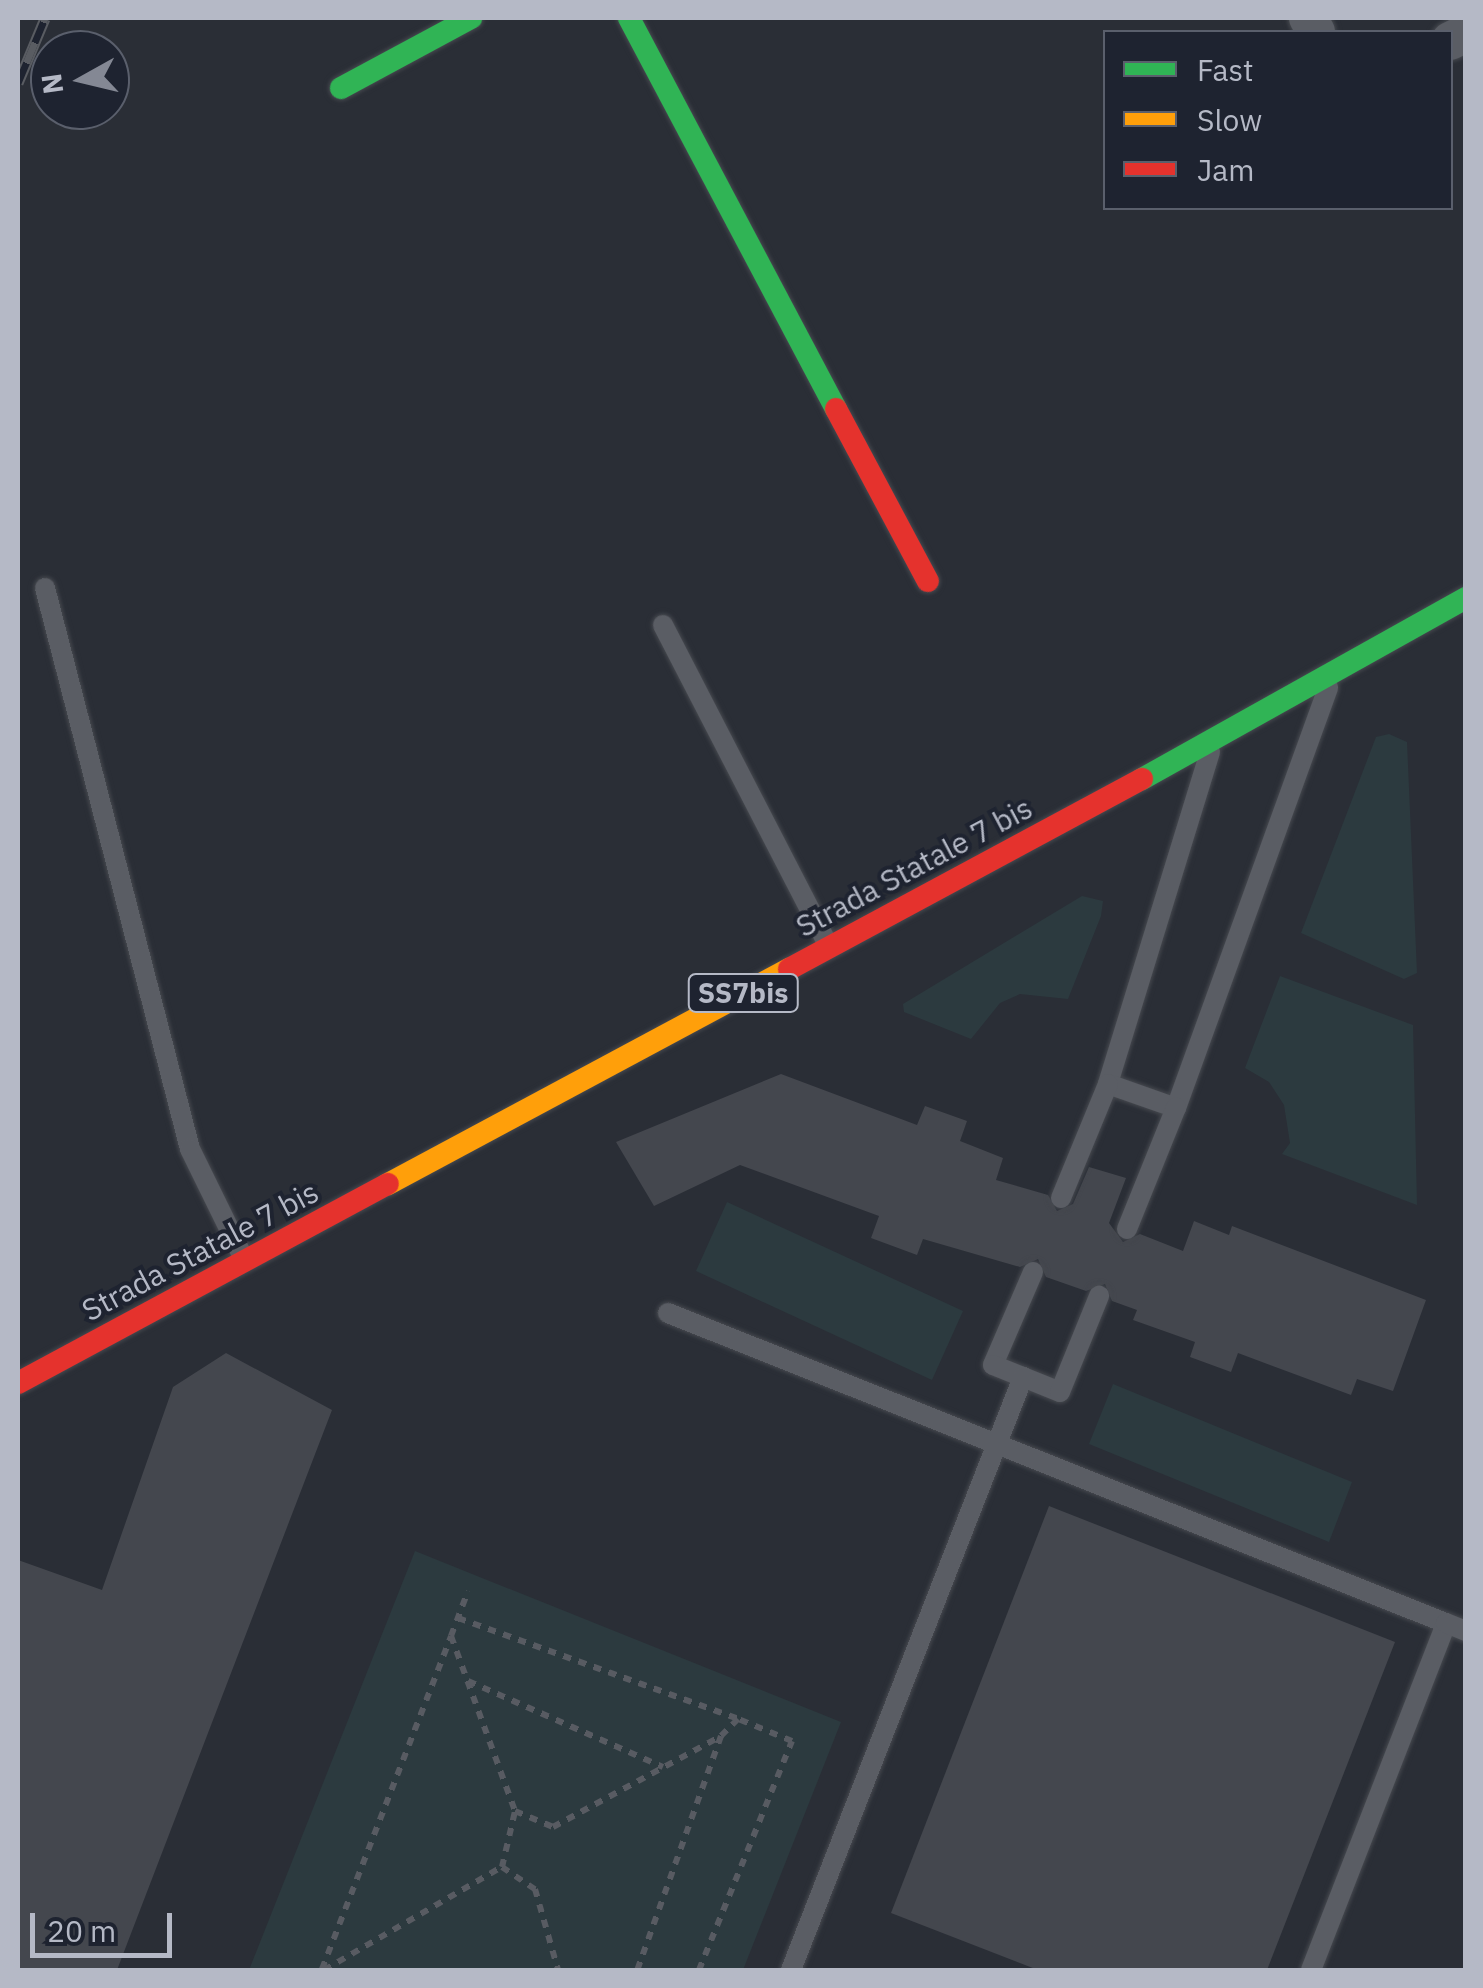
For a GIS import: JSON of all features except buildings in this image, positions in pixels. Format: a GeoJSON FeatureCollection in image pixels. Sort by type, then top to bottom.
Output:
{"type":"FeatureCollection","features":[{"type":"Feature","properties":{"kind":"main road"},"geometry":{"type":"LineString","coordinates":[[341,88],[471,18]]}},
{"type":"Feature","properties":{"kind":"main road"},"geometry":{"type":"LineString","coordinates":[[628,18],[928,580]]}},
{"type":"Feature","properties":{"kind":"main road","name":"Strada Statale 7 bis"},"geometry":{"type":"LineString","coordinates":[[18,1384],[1214,740],[1466,598]]}},
{"type":"Feature","properties":{"kind":"lane"},"geometry":{"type":"LineString","coordinates":[[45,588],[190,1149],[245,1261]]}},
{"type":"Feature","properties":{"kind":"lane"},"geometry":{"type":"LineString","coordinates":[[663,624],[829,947]]}},
{"type":"Feature","properties":{"kind":"lane"},"geometry":{"type":"LineString","coordinates":[[1127,1230],[1176,1108],[1335,671]]}},
{"type":"Feature","properties":{"kind":"lane"},"geometry":{"type":"LineString","coordinates":[[1061,1198],[1108,1084],[1214,740]]}},
{"type":"Feature","properties":{"kind":"lane"},"geometry":{"type":"LineString","coordinates":[[1108,1084],[1176,1108]]}},
{"type":"Feature","properties":{"kind":"lane"},"geometry":{"type":"LineString","coordinates":[[1032,1272],[994,1365],[1060,1392],[1099,1296]]}},
{"type":"Feature","properties":{"kind":"lane"},"geometry":{"type":"LineString","coordinates":[[668,1313],[1456,1627],[1311,1970]]}},
{"type":"Feature","properties":{"kind":"lane"},"geometry":{"type":"LineString","coordinates":[[791,1970],[1023,1377]]}},
{"type":"Feature","properties":{"kind":"path"},"geometry":{"type":"LineString","coordinates":[[323,1970],[468,1592]]}},
{"type":"Feature","properties":{"kind":"path"},"geometry":{"type":"LineString","coordinates":[[458,1618],[792,1741],[699,1970]]}},
{"type":"Feature","properties":{"kind":"path"},"geometry":{"type":"LineString","coordinates":[[323,1970],[502,1867],[515,1811],[450,1636]]}},
{"type":"Feature","properties":{"kind":"path"},"geometry":{"type":"LineString","coordinates":[[467,1680],[663,1767]]}},
{"type":"Feature","properties":{"kind":"path"},"geometry":{"type":"LineString","coordinates":[[515,1811],[553,1827],[720,1736],[738,1720]]}},
{"type":"Feature","properties":{"kind":"path"},"geometry":{"type":"LineString","coordinates":[[637,1970],[720,1736]]}},
{"type":"Feature","properties":{"kind":"path"},"geometry":{"type":"LineString","coordinates":[[502,1867],[535,1889],[558,1970]]}},
{"type":"Feature","properties":{"kind":"shaded area"},"geometry":{"type":"Polygon","coordinates":[[[1389,734],[1407,742],[1417,973],[1404,979],[1301,933],[1376,737],[1389,734]]]}},
{"type":"Feature","properties":{"kind":"shaded area"},"geometry":{"type":"Polygon","coordinates":[[[1082,896],[1103,901],[1101,916],[1068,999],[1020,994],[1000,1003],[971,1039],[904,1012],[903,1004],[1082,896]]]}},
{"type":"Feature","properties":{"kind":"shaded area"},"geometry":{"type":"Polygon","coordinates":[[[1280,976],[1413,1025],[1417,1205],[1282,1154],[1290,1143],[1284,1105],[1269,1082],[1245,1068],[1280,976]]]}},
{"type":"Feature","properties":{"kind":"shaded area"},"geometry":{"type":"Polygon","coordinates":[[[727,1202],[963,1311],[932,1380],[696,1271],[727,1202]]]}},
{"type":"Feature","properties":{"kind":"shaded area"},"geometry":{"type":"Polygon","coordinates":[[[1113,1384],[1352,1482],[1329,1542],[1089,1444],[1113,1384]]]}},
{"type":"Feature","properties":{"kind":"shaded area"},"geometry":{"type":"Polygon","coordinates":[[[415,1551],[841,1722],[743,1970],[249,1970],[415,1551]]]}},
{"type":"Feature","properties":{"kind":"railway"},"geometry":{"type":"LineString","coordinates":[[18,83],[45,18]]}},
{"type":"Feature","properties":{"kind":"traffic: fast"},"geometry":{"type":"LineString","coordinates":[[341,88],[471,18]]}},
{"type":"Feature","properties":{"kind":"traffic: fast"},"geometry":{"type":"LineString","coordinates":[[629,18],[836,409]]}},
{"type":"Feature","properties":{"kind":"traffic: fast"},"geometry":{"type":"LineString","coordinates":[[1142,779],[1466,598]]}},
{"type":"Feature","properties":{"kind":"traffic: slow"},"geometry":{"type":"LineString","coordinates":[[388,1184],[789,969]]}},
{"type":"Feature","properties":{"kind":"traffic: jam"},"geometry":{"type":"LineString","coordinates":[[836,409],[928,581]]}},
{"type":"Feature","properties":{"kind":"traffic: jam"},"geometry":{"type":"LineString","coordinates":[[789,969],[1142,779]]}},
{"type":"Feature","properties":{"kind":"traffic: jam"},"geometry":{"type":"LineString","coordinates":[[18,1383],[388,1184]]}}]}
